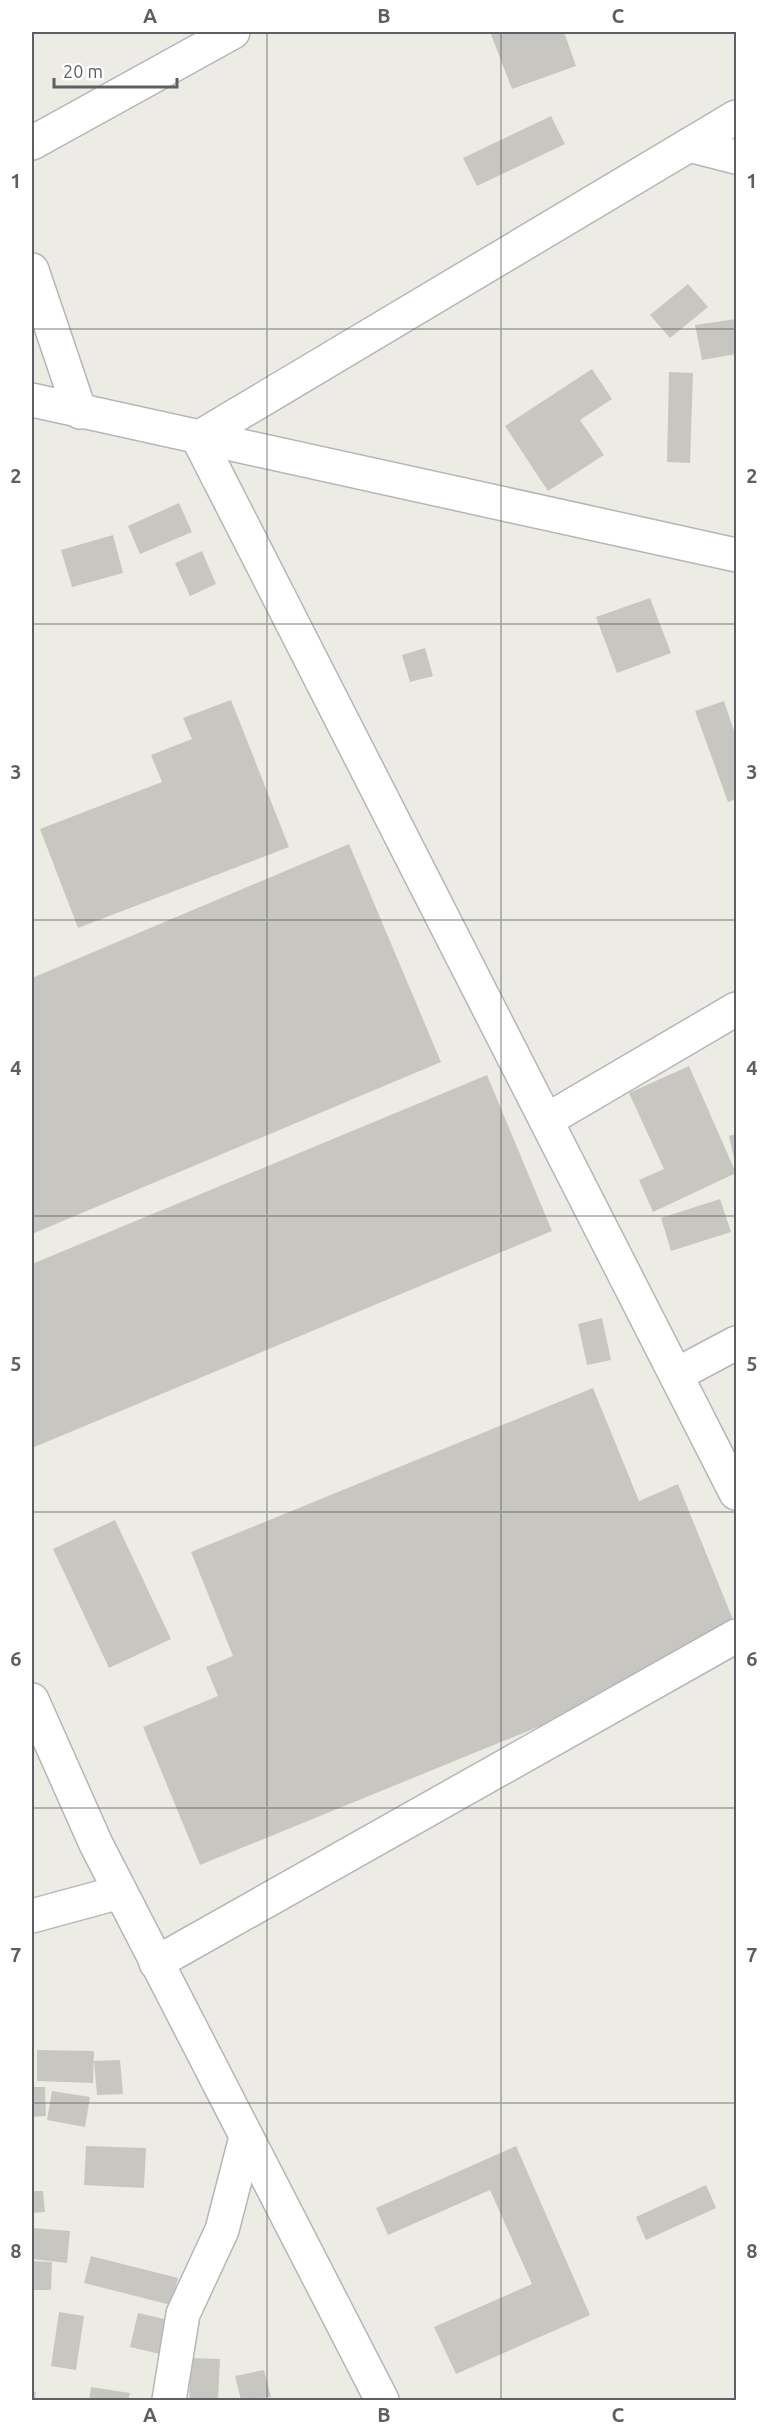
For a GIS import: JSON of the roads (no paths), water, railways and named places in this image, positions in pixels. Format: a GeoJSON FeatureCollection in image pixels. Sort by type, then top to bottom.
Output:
{"type":"FeatureCollection","features":[{"type":"Feature","properties":{"kind":"street"},"geometry":{"type":"LineString","coordinates":[[32,143],[233,32]]}},
{"type":"Feature","properties":{"kind":"street"},"geometry":{"type":"LineString","coordinates":[[198,438],[736,117]]}},
{"type":"Feature","properties":{"kind":"street"},"geometry":{"type":"LineString","coordinates":[[689,145],[736,157]]}},
{"type":"Feature","properties":{"kind":"street"},"geometry":{"type":"LineString","coordinates":[[32,270],[80,412]]}},
{"type":"Feature","properties":{"kind":"street"},"geometry":{"type":"LineString","coordinates":[[32,400],[736,555]]}},
{"type":"Feature","properties":{"kind":"street"},"geometry":{"type":"LineString","coordinates":[[198,438],[736,1493]]}},
{"type":"Feature","properties":{"kind":"street"},"geometry":{"type":"LineString","coordinates":[[547,1120],[736,1009]]}},
{"type":"Feature","properties":{"kind":"street"},"geometry":{"type":"LineString","coordinates":[[676,1375],[736,1343]]}},
{"type":"Feature","properties":{"kind":"street"},"geometry":{"type":"LineString","coordinates":[[156,1963],[736,1636]]}},
{"type":"Feature","properties":{"kind":"street"},"geometry":{"type":"LineString","coordinates":[[32,1700],[96,1844],[382,2400]]}},
{"type":"Feature","properties":{"kind":"street"},"geometry":{"type":"LineString","coordinates":[[32,1916],[120,1892]]}},
{"type":"Feature","properties":{"kind":"street"},"geometry":{"type":"LineString","coordinates":[[169,2400],[183,2314],[222,2230],[246,2137]]}}]}
